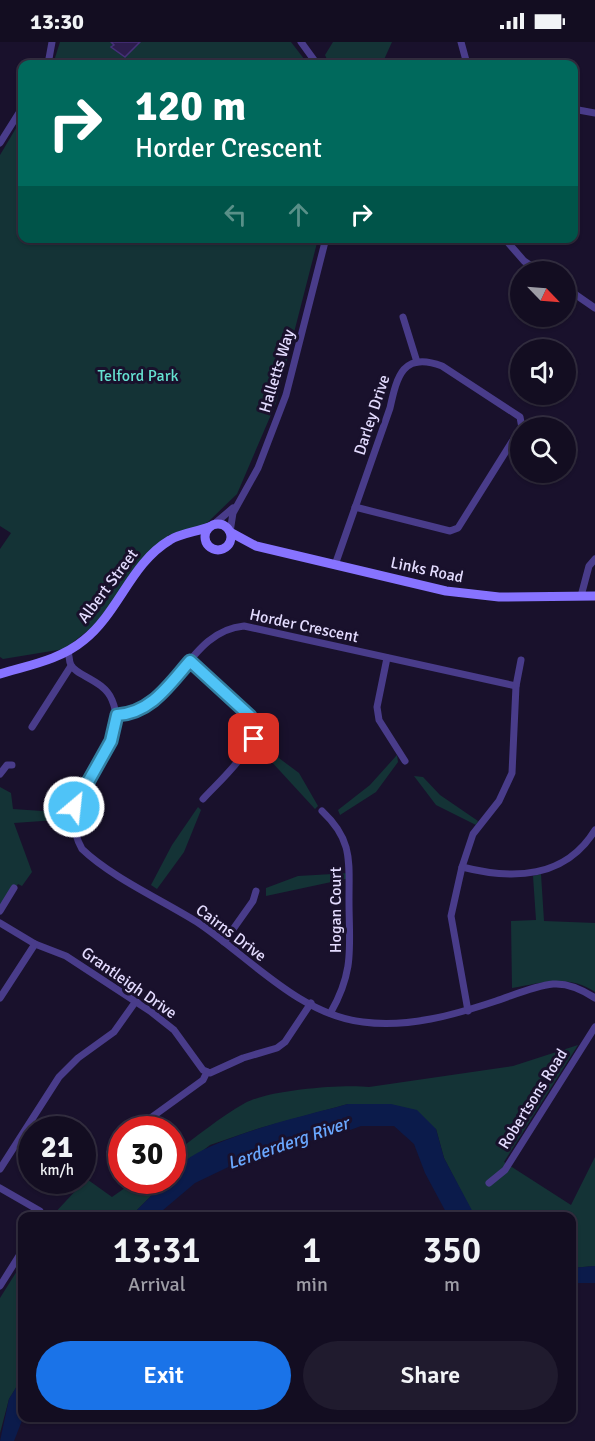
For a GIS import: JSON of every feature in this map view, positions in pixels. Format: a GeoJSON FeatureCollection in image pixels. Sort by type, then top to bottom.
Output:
{"type":"FeatureCollection","features":[{"type":"Feature","properties":{"kind":"street"},"geometry":{"type":"LineString","coordinates":[[49,60],[52,42]]}},
{"type":"Feature","properties":{"kind":"street"},"geometry":{"type":"LineString","coordinates":[[301,42],[314,60]]}},
{"type":"Feature","properties":{"kind":"street"},"geometry":{"type":"LineString","coordinates":[[461,42],[466,60]]}},
{"type":"Feature","properties":{"kind":"street"},"geometry":{"type":"LineString","coordinates":[[578,110],[595,113]]}},
{"type":"Feature","properties":{"kind":"street"},"geometry":{"type":"LineString","coordinates":[[0,143],[18,114]]}},
{"type":"Feature","properties":{"kind":"street","name":"Halletts Way"},"geometry":{"type":"LineString","coordinates":[[230,532],[237,505],[258,468],[286,395],[325,243]]}},
{"type":"Feature","properties":{"kind":"street"},"geometry":{"type":"LineString","coordinates":[[508,243],[524,261]]}},
{"type":"Feature","properties":{"kind":"street"},"geometry":{"type":"LineString","coordinates":[[576,295],[595,308]]}},
{"type":"Feature","properties":{"kind":"street"},"geometry":{"type":"LineString","coordinates":[[403,317],[417,362],[428,360],[442,366],[520,417]]}},
{"type":"Feature","properties":{"kind":"street","name":"Darley Drive"},"geometry":{"type":"LineString","coordinates":[[335,565],[390,408],[395,384],[401,371],[417,362]]}},
{"type":"Feature","properties":{"kind":"street"},"geometry":{"type":"LineString","coordinates":[[355,507],[450,531],[458,528],[510,445]]}},
{"type":"Feature","properties":{"kind":"street","name":"Halletts Way"},"geometry":{"type":"LineString","coordinates":[[211,526],[237,505]]}},
{"type":"Feature","properties":{"kind":"street"},"geometry":{"type":"LineString","coordinates":[[171,539],[196,538],[214,550],[226,547],[230,539],[230,532],[222,525],[211,526],[205,535],[207,544]]}},
{"type":"Feature","properties":{"kind":"street","name":"Albert Street"},"geometry":{"type":"LineString","coordinates":[[0,674],[67,652],[100,627],[143,563],[155,550],[171,539],[211,526]]}},
{"type":"Feature","properties":{"kind":"street","name":"Links Road"},"geometry":{"type":"LineString","coordinates":[[230,532],[256,546],[446,591],[499,597],[595,596]]}},
{"type":"Feature","properties":{"kind":"street","name":"Links Road"},"geometry":{"type":"LineString","coordinates":[[226,547],[256,546]]}},
{"type":"Feature","properties":{"kind":"street"},"geometry":{"type":"LineString","coordinates":[[581,596],[589,566],[595,559]]}},
{"type":"Feature","properties":{"kind":"street","name":"Horder Crescent"},"geometry":{"type":"LineString","coordinates":[[117,715],[139,711],[154,702],[214,636],[222,631],[244,626],[516,686]]}},
{"type":"Feature","properties":{"kind":"street"},"geometry":{"type":"LineString","coordinates":[[67,652],[71,666],[106,690],[117,715]]}},
{"type":"Feature","properties":{"kind":"street"},"geometry":{"type":"LineString","coordinates":[[387,658],[377,707],[379,720],[405,761]]}},
{"type":"Feature","properties":{"kind":"street"},"geometry":{"type":"LineString","coordinates":[[468,1011],[451,916],[462,867],[473,834],[499,801],[512,773],[516,686],[521,660]]}},
{"type":"Feature","properties":{"kind":"street"},"geometry":{"type":"LineString","coordinates":[[190,661],[250,716],[256,728],[252,742],[203,799]]}},
{"type":"Feature","properties":{"kind":"street"},"geometry":{"type":"LineString","coordinates":[[32,727],[71,666]]}},
{"type":"Feature","properties":{"kind":"street","name":"Cairns Drive"},"geometry":{"type":"LineString","coordinates":[[117,715],[111,741],[74,807],[72,819],[79,842],[90,856],[198,923],[255,969],[311,1003],[352,1021],[388,1024],[468,1011],[554,984],[573,986],[595,998]]}},
{"type":"Feature","properties":{"kind":"street"},"geometry":{"type":"LineString","coordinates":[[0,774],[8,765],[12,765]]}},
{"type":"Feature","properties":{"kind":"street","name":"Hogan Court"},"geometry":{"type":"LineString","coordinates":[[322,811],[341,833],[350,862],[350,966],[331,1012]]}},
{"type":"Feature","properties":{"kind":"street"},"geometry":{"type":"LineString","coordinates":[[462,867],[483,873],[517,874],[554,868],[584,848],[595,830]]}},
{"type":"Feature","properties":{"kind":"street"},"geometry":{"type":"LineString","coordinates":[[0,911],[14,888]]}},
{"type":"Feature","properties":{"kind":"street"},"geometry":{"type":"LineString","coordinates":[[224,942],[253,901],[256,891]]}},
{"type":"Feature","properties":{"kind":"street","name":"Grantleigh Drive"},"geometry":{"type":"LineString","coordinates":[[0,923],[35,944],[66,956],[136,1001],[174,1030],[207,1072]]}},
{"type":"Feature","properties":{"kind":"street"},"geometry":{"type":"LineString","coordinates":[[0,998],[35,944]]}},
{"type":"Feature","properties":{"kind":"street"},"geometry":{"type":"LineString","coordinates":[[0,1169],[59,1077],[78,1058],[114,1032],[136,1001]]}},
{"type":"Feature","properties":{"kind":"street"},"geometry":{"type":"LineString","coordinates":[[153,1116],[203,1080],[207,1072],[210,1073],[243,1058],[277,1048],[285,1042],[311,1003]]}},
{"type":"Feature","properties":{"kind":"street","name":"Robertsons Road"},"geometry":{"type":"LineString","coordinates":[[489,1183],[505,1170],[595,1026]]}},
{"type":"Feature","properties":{"kind":"street"},"geometry":{"type":"LineString","coordinates":[[0,1188],[41,1212]]}},
{"type":"Feature","properties":{"kind":"street"},"geometry":{"type":"LineString","coordinates":[[0,1286],[18,1257]]}},
{"type":"Feature","properties":{"kind":"green space"},"geometry":{"type":"Polygon","coordinates":[[[60,42],[291,42],[305,60],[54,60],[60,42]]]}},
{"type":"Feature","properties":{"kind":"green space"},"geometry":{"type":"Polygon","coordinates":[[[333,42],[392,42],[384,60],[327,60],[325,55],[333,42]]]}},
{"type":"Feature","properties":{"kind":"green space","name":"Telford Park"},"geometry":{"type":"Polygon","coordinates":[[[18,125],[18,243],[317,243],[276,403],[237,494],[208,522],[199,528],[169,535],[141,560],[103,619],[64,649],[3,659],[0,657],[0,549],[11,533],[0,526],[0,155],[18,125]]]}},
{"type":"Feature","properties":{"kind":"green space"},"geometry":{"type":"Polygon","coordinates":[[[260,744],[299,773],[318,806],[315,809],[258,747],[260,744]]]}},
{"type":"Feature","properties":{"kind":"green space"},"geometry":{"type":"Polygon","coordinates":[[[397,755],[398,762],[376,792],[340,815],[338,810],[370,785],[397,755]]]}},
{"type":"Feature","properties":{"kind":"green space"},"geometry":{"type":"Polygon","coordinates":[[[414,776],[423,777],[440,795],[478,821],[476,825],[436,805],[414,776]]]}},
{"type":"Feature","properties":{"kind":"green space"},"geometry":{"type":"Polygon","coordinates":[[[0,787],[11,793],[13,809],[71,813],[71,819],[14,823],[32,872],[22,886],[18,884],[0,912],[0,787]]]}},
{"type":"Feature","properties":{"kind":"green space"},"geometry":{"type":"Polygon","coordinates":[[[198,807],[201,810],[184,852],[157,889],[151,885],[172,845],[198,807]]]}},
{"type":"Feature","properties":{"kind":"green space"},"geometry":{"type":"Polygon","coordinates":[[[350,873],[350,878],[266,896],[266,888],[298,876],[350,873]]]}},
{"type":"Feature","properties":{"kind":"green space"},"geometry":{"type":"Polygon","coordinates":[[[541,874],[544,921],[595,923],[595,992],[575,983],[555,981],[512,988],[511,921],[536,920],[533,876],[541,874]]]}},
{"type":"Feature","properties":{"kind":"green space"},"geometry":{"type":"Polygon","coordinates":[[[578,1045],[504,1162],[571,1205],[595,1157],[595,1266],[576,1268],[576,1212],[472,1212],[444,1158],[436,1129],[348,1104],[260,1128],[210,1145],[186,1164],[186,1144],[226,1114],[256,1098],[306,1089],[341,1086],[369,1087],[513,1066],[578,1045]]]}},
{"type":"Feature","properties":{"kind":"green space"},"geometry":{"type":"Polygon","coordinates":[[[96,1186],[112,1197],[116,1194],[153,1194],[135,1212],[56,1212],[72,1194],[96,1194],[96,1186]]]}},
{"type":"Feature","properties":{"kind":"green space"},"geometry":{"type":"Polygon","coordinates":[[[18,1269],[18,1384],[9,1399],[0,1433],[0,1298],[18,1269]]]}},
{"type":"Feature","properties":{"kind":"water","name":"Lerderderg River"},"geometry":{"type":"Polygon","coordinates":[[[348,1104],[391,1104],[417,1110],[436,1129],[444,1158],[473,1212],[446,1212],[425,1173],[414,1144],[394,1126],[361,1126],[334,1136],[262,1151],[195,1183],[186,1191],[186,1161],[195,1154],[248,1132],[348,1104]]]}},
{"type":"Feature","properties":{"kind":"water"},"geometry":{"type":"Polygon","coordinates":[[[153,1194],[182,1194],[161,1212],[135,1212],[153,1194]]]}},
{"type":"Feature","properties":{"kind":"water"},"geometry":{"type":"Polygon","coordinates":[[[595,1266],[595,1283],[576,1283],[576,1268],[595,1266]]]}},
{"type":"Feature","properties":{"kind":"water"},"geometry":{"type":"Polygon","coordinates":[[[18,1384],[18,1422],[21,1422],[14,1441],[0,1441],[9,1399],[18,1384]]]}},
{"type":"Feature","properties":{"kind":"building"},"geometry":{"type":"Polygon","coordinates":[[[111,42],[140,42],[125,57],[111,47],[114,45],[111,42]]]}},
{"type":"Feature","properties":{"kind":"route"},"geometry":{"type":"LineString","coordinates":[[74,807],[77,796],[111,741],[116,728],[117,715],[139,711],[154,702],[190,661],[250,716],[256,728],[254,739]]}}]}
